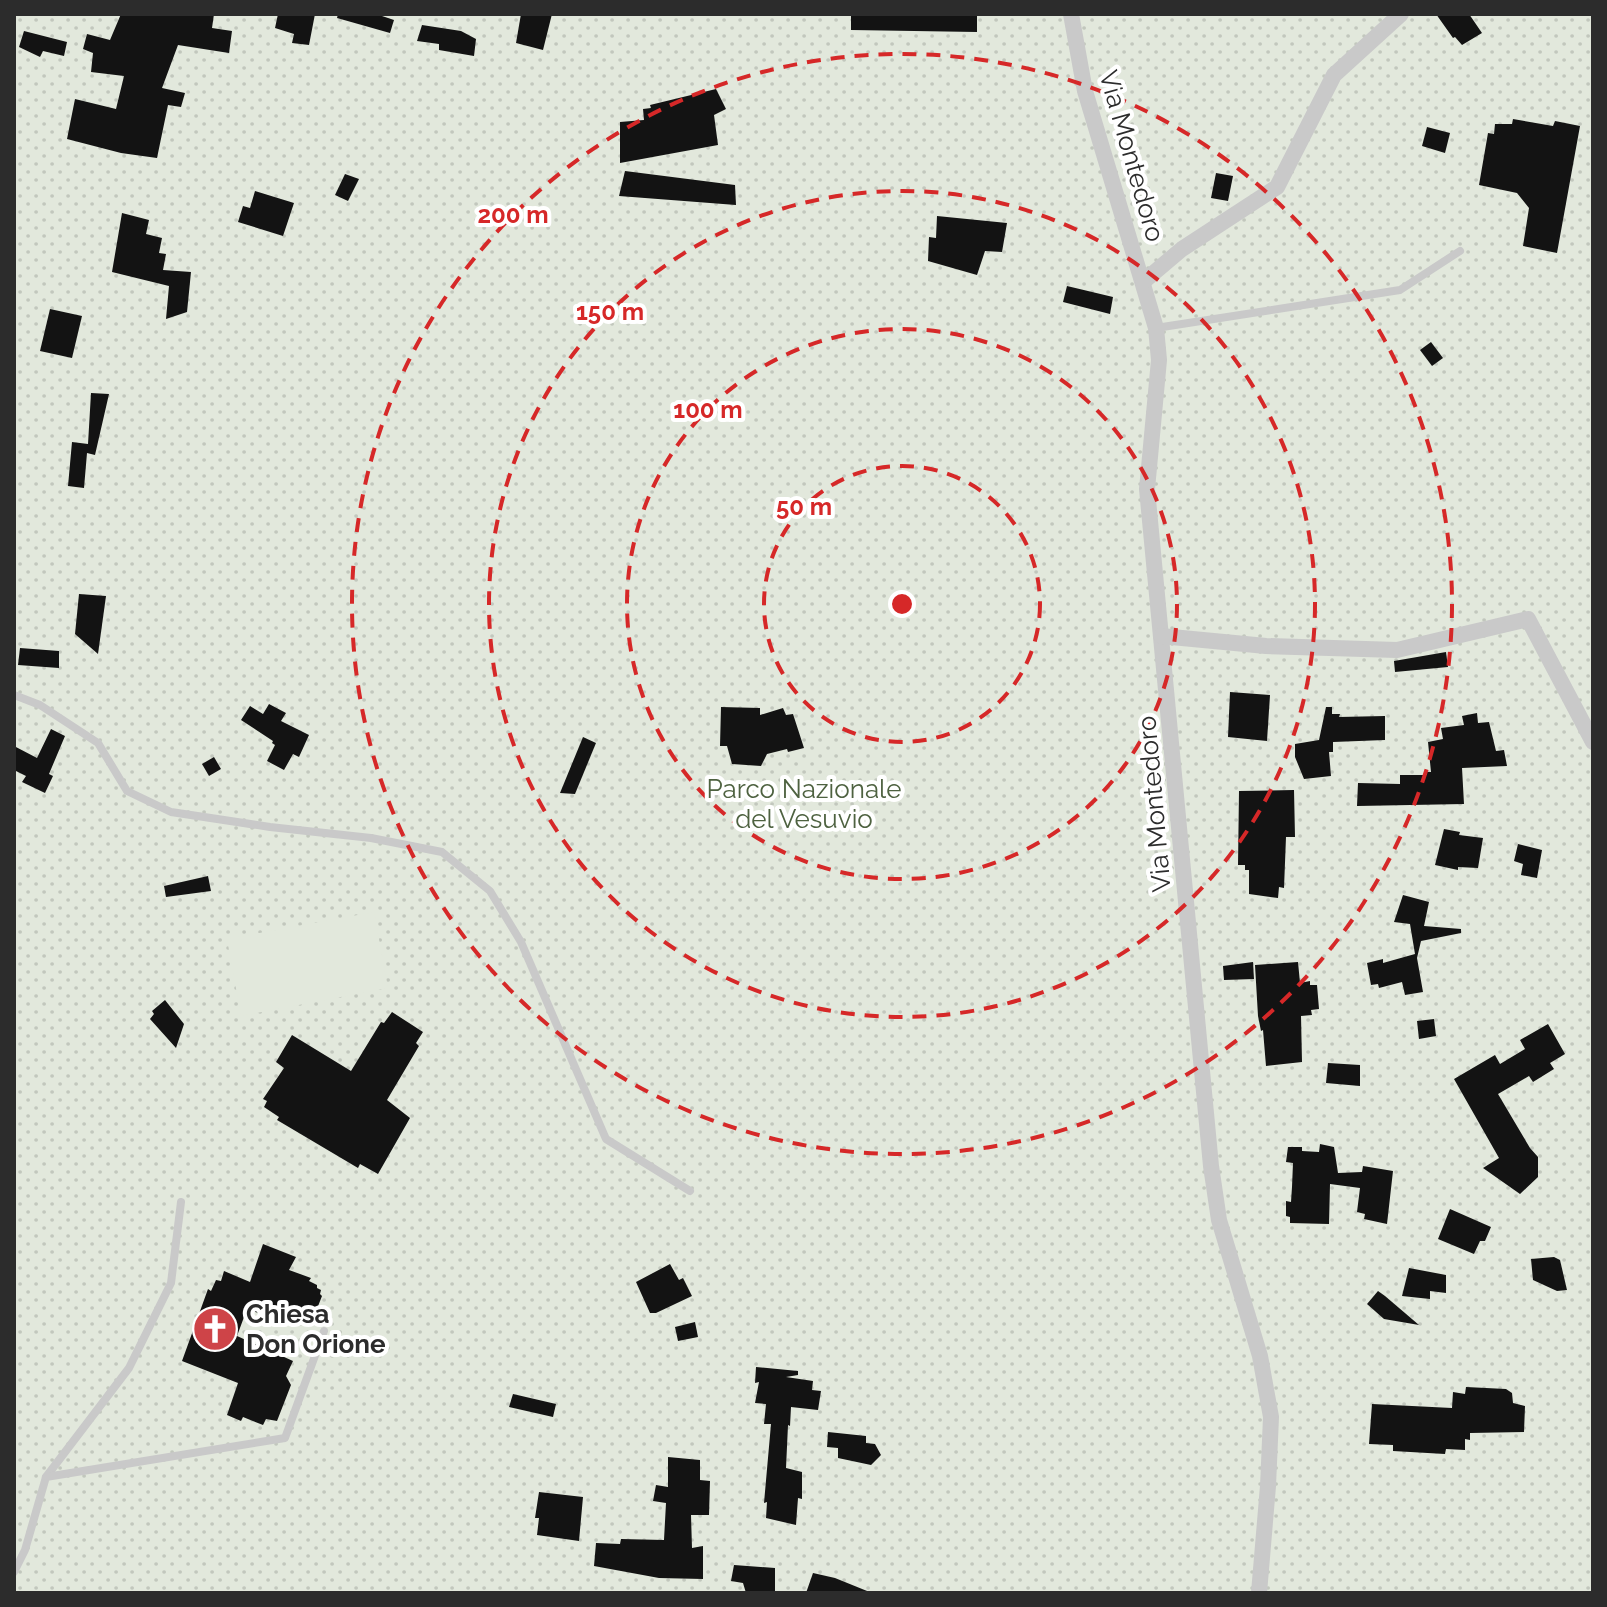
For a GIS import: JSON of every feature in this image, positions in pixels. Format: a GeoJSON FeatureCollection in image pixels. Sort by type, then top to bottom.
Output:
{"type":"FeatureCollection","features":[{"type":"Feature","properties":{"kind":"street","name":"Via Montedoro"},"geometry":{"type":"LineString","coordinates":[[1071,14],[1085,91],[1156,328],[1159,360],[1147,489],[1211,1166],[1219,1220],[1260,1356],[1271,1417],[1259,1593]]}},
{"type":"Feature","properties":{"kind":"street"},"geometry":{"type":"LineString","coordinates":[[1143,282],[1182,249],[1277,187],[1334,75],[1401,14]]}},
{"type":"Feature","properties":{"kind":"street"},"geometry":{"type":"LineString","coordinates":[[1161,636],[1266,646],[1397,650],[1528,619],[1593,742]]}},
{"type":"Feature","properties":{"kind":"lane"},"geometry":{"type":"LineString","coordinates":[[1156,328],[1400,290],[1460,251]]}},
{"type":"Feature","properties":{"kind":"lane"},"geometry":{"type":"LineString","coordinates":[[14,695],[40,705],[98,743],[127,791],[171,812],[371,838],[442,852],[490,891],[521,942],[606,1139],[690,1191]]}},
{"type":"Feature","properties":{"kind":"lane"},"geometry":{"type":"LineString","coordinates":[[14,1572],[25,1550],[46,1477],[129,1368],[171,1283],[181,1202]]}},
{"type":"Feature","properties":{"kind":"lane"},"geometry":{"type":"LineString","coordinates":[[46,1477],[285,1438],[324,1331]]}},
{"type":"Feature","properties":{"kind":"green space","name":"Parco Nazionale del Vesuvio"},"geometry":{"type":"Polygon","coordinates":[[[14,14],[1593,14],[1593,1593],[14,1593],[14,14]]]}},
{"type":"Feature","properties":{"kind":"green space"},"geometry":{"type":"Polygon","coordinates":[[[374,912],[388,988],[241,1016],[227,939],[374,912]]]}},
{"type":"Feature","properties":{"kind":"building"},"geometry":{"type":"Polygon","coordinates":[[[121,14],[214,14],[212,28],[232,31],[229,53],[178,45],[162,88],[185,93],[181,107],[168,105],[157,158],[121,153],[67,139],[75,99],[116,109],[124,76],[91,72],[93,53],[83,49],[87,34],[110,40],[121,14]]]}},
{"type":"Feature","properties":{"kind":"building"},"geometry":{"type":"Polygon","coordinates":[[[278,14],[315,14],[309,45],[292,43],[294,34],[275,28],[278,14]]]}},
{"type":"Feature","properties":{"kind":"building"},"geometry":{"type":"Polygon","coordinates":[[[338,14],[376,14],[394,20],[390,33],[337,18],[338,14]]]}},
{"type":"Feature","properties":{"kind":"building"},"geometry":{"type":"Polygon","coordinates":[[[521,14],[552,14],[543,50],[516,43],[521,14]]]}},
{"type":"Feature","properties":{"kind":"building"},"geometry":{"type":"Polygon","coordinates":[[[851,14],[977,14],[977,32],[851,30],[851,14]]]}},
{"type":"Feature","properties":{"kind":"building"},"geometry":{"type":"Polygon","coordinates":[[[1436,14],[1469,14],[1482,33],[1462,45],[1436,14]]]}},
{"type":"Feature","properties":{"kind":"building"},"geometry":{"type":"Polygon","coordinates":[[[422,25],[461,31],[476,39],[474,56],[439,50],[439,44],[417,41],[422,25]]]}},
{"type":"Feature","properties":{"kind":"building"},"geometry":{"type":"Polygon","coordinates":[[[24,31],[67,42],[64,56],[43,51],[40,57],[19,47],[24,31]]]}},
{"type":"Feature","properties":{"kind":"building"},"geometry":{"type":"Polygon","coordinates":[[[716,89],[726,109],[714,115],[718,145],[620,163],[620,122],[644,120],[643,109],[651,108],[650,105],[716,89]]]}},
{"type":"Feature","properties":{"kind":"building"},"geometry":{"type":"Polygon","coordinates":[[[1513,119],[1553,126],[1555,121],[1580,126],[1557,253],[1523,246],[1529,208],[1517,193],[1479,185],[1488,133],[1494,134],[1495,124],[1512,124],[1513,119]]]}},
{"type":"Feature","properties":{"kind":"building"},"geometry":{"type":"Polygon","coordinates":[[[1427,127],[1450,133],[1445,153],[1422,146],[1427,127]]]}},
{"type":"Feature","properties":{"kind":"building"},"geometry":{"type":"Polygon","coordinates":[[[625,171],[735,185],[736,205],[619,196],[625,171]]]}},
{"type":"Feature","properties":{"kind":"building"},"geometry":{"type":"Polygon","coordinates":[[[1216,173],[1233,176],[1228,201],[1211,198],[1216,173]]]}},
{"type":"Feature","properties":{"kind":"building"},"geometry":{"type":"Polygon","coordinates":[[[345,174],[359,179],[348,201],[335,195],[345,174]]]}},
{"type":"Feature","properties":{"kind":"building"},"geometry":{"type":"Polygon","coordinates":[[[255,191],[294,203],[283,236],[238,222],[243,206],[250,208],[255,191]]]}},
{"type":"Feature","properties":{"kind":"building"},"geometry":{"type":"Polygon","coordinates":[[[122,213],[149,220],[146,234],[162,238],[159,253],[166,254],[163,270],[191,272],[187,312],[166,319],[169,286],[112,272],[122,213]]]}},
{"type":"Feature","properties":{"kind":"building"},"geometry":{"type":"Polygon","coordinates":[[[937,216],[1007,223],[1002,252],[985,251],[977,275],[928,261],[929,237],[936,238],[937,216]]]}},
{"type":"Feature","properties":{"kind":"building"},"geometry":{"type":"Polygon","coordinates":[[[1067,286],[1113,297],[1110,314],[1063,302],[1067,286]]]}},
{"type":"Feature","properties":{"kind":"building"},"geometry":{"type":"Polygon","coordinates":[[[50,309],[82,316],[72,358],[40,351],[50,309]]]}},
{"type":"Feature","properties":{"kind":"building"},"geometry":{"type":"Polygon","coordinates":[[[1431,342],[1443,358],[1432,366],[1420,350],[1431,342]]]}},
{"type":"Feature","properties":{"kind":"building"},"geometry":{"type":"Polygon","coordinates":[[[91,393],[109,394],[95,455],[87,453],[84,488],[68,486],[72,442],[88,444],[91,393]]]}},
{"type":"Feature","properties":{"kind":"building"},"geometry":{"type":"Polygon","coordinates":[[[79,594],[106,596],[98,654],[75,634],[79,594]]]}},
{"type":"Feature","properties":{"kind":"building"},"geometry":{"type":"Polygon","coordinates":[[[20,648],[59,651],[59,668],[18,665],[20,648]]]}},
{"type":"Feature","properties":{"kind":"building"},"geometry":{"type":"Polygon","coordinates":[[[1446,652],[1448,667],[1395,672],[1394,661],[1446,652]]]}},
{"type":"Feature","properties":{"kind":"building"},"geometry":{"type":"Polygon","coordinates":[[[1230,692],[1270,695],[1267,741],[1228,737],[1230,692]]]}},
{"type":"Feature","properties":{"kind":"building"},"geometry":{"type":"Polygon","coordinates":[[[269,704],[286,713],[281,721],[309,735],[299,757],[293,754],[284,770],[267,761],[275,745],[273,741],[241,720],[250,706],[263,714],[269,704]]]}},
{"type":"Feature","properties":{"kind":"building"},"geometry":{"type":"Polygon","coordinates":[[[721,707],[760,708],[760,715],[783,708],[786,715],[793,714],[804,748],[767,754],[761,766],[732,764],[727,746],[720,746],[721,707]]]}},
{"type":"Feature","properties":{"kind":"building"},"geometry":{"type":"Polygon","coordinates":[[[1326,707],[1332,707],[1332,714],[1340,714],[1339,717],[1385,716],[1385,740],[1333,742],[1333,752],[1329,752],[1331,776],[1304,779],[1295,757],[1295,744],[1319,740],[1326,707]]]}},
{"type":"Feature","properties":{"kind":"building"},"geometry":{"type":"Polygon","coordinates":[[[1477,713],[1478,723],[1489,722],[1496,751],[1504,750],[1507,766],[1462,768],[1464,804],[1357,806],[1358,783],[1400,784],[1400,775],[1427,775],[1431,772],[1428,742],[1443,739],[1441,728],[1464,725],[1462,716],[1477,713]]]}},
{"type":"Feature","properties":{"kind":"building"},"geometry":{"type":"Polygon","coordinates":[[[51,729],[65,736],[49,774],[53,776],[45,793],[22,782],[26,776],[14,770],[14,746],[37,758],[51,729]]]}},
{"type":"Feature","properties":{"kind":"building"},"geometry":{"type":"Polygon","coordinates":[[[583,737],[596,743],[575,794],[560,793],[583,737]]]}},
{"type":"Feature","properties":{"kind":"building"},"geometry":{"type":"Polygon","coordinates":[[[214,757],[221,769],[209,776],[202,764],[214,757]]]}},
{"type":"Feature","properties":{"kind":"building"},"geometry":{"type":"Polygon","coordinates":[[[1294,790],[1295,837],[1286,837],[1284,888],[1279,887],[1278,898],[1249,894],[1249,870],[1245,870],[1245,865],[1238,865],[1239,791],[1294,790]]]}},
{"type":"Feature","properties":{"kind":"building"},"geometry":{"type":"Polygon","coordinates":[[[1444,829],[1460,832],[1459,835],[1483,838],[1478,868],[1458,867],[1458,870],[1435,865],[1444,829]]]}},
{"type":"Feature","properties":{"kind":"building"},"geometry":{"type":"Polygon","coordinates":[[[1518,844],[1542,850],[1537,878],[1521,875],[1523,864],[1514,861],[1518,844]]]}},
{"type":"Feature","properties":{"kind":"building"},"geometry":{"type":"Polygon","coordinates":[[[208,876],[211,891],[166,897],[164,886],[208,876]]]}},
{"type":"Feature","properties":{"kind":"building"},"geometry":{"type":"Polygon","coordinates":[[[1403,895],[1429,902],[1424,926],[1461,929],[1461,933],[1421,941],[1417,958],[1423,992],[1405,995],[1402,982],[1379,988],[1378,984],[1371,985],[1367,963],[1383,959],[1383,963],[1415,954],[1410,924],[1394,922],[1403,895]]]}},
{"type":"Feature","properties":{"kind":"building"},"geometry":{"type":"Polygon","coordinates":[[[1253,962],[1254,979],[1224,980],[1223,966],[1253,962]]]}},
{"type":"Feature","properties":{"kind":"building"},"geometry":{"type":"Polygon","coordinates":[[[1298,962],[1300,983],[1310,981],[1310,985],[1317,985],[1319,1009],[1311,1010],[1312,1015],[1301,1016],[1302,1062],[1266,1066],[1263,1030],[1258,1016],[1255,965],[1298,962]]]}},
{"type":"Feature","properties":{"kind":"building"},"geometry":{"type":"Polygon","coordinates":[[[165,1000],[184,1024],[176,1048],[150,1019],[154,1014],[152,1011],[165,1000]]]}},
{"type":"Feature","properties":{"kind":"building"},"geometry":{"type":"Polygon","coordinates":[[[392,1012],[423,1032],[416,1043],[419,1046],[387,1100],[410,1118],[378,1174],[360,1164],[358,1168],[277,1120],[279,1117],[264,1107],[267,1101],[263,1099],[284,1068],[276,1062],[292,1035],[351,1071],[381,1022],[384,1023],[392,1012]]]}},
{"type":"Feature","properties":{"kind":"building"},"geometry":{"type":"Polygon","coordinates":[[[1434,1019],[1436,1036],[1419,1039],[1417,1021],[1434,1019]]]}},
{"type":"Feature","properties":{"kind":"building"},"geometry":{"type":"Polygon","coordinates":[[[1548,1024],[1565,1054],[1550,1063],[1554,1069],[1533,1082],[1529,1076],[1498,1094],[1538,1157],[1538,1177],[1520,1194],[1483,1168],[1499,1158],[1454,1079],[1495,1055],[1500,1064],[1525,1049],[1520,1040],[1548,1024]]]}},
{"type":"Feature","properties":{"kind":"building"},"geometry":{"type":"Polygon","coordinates":[[[1328,1063],[1360,1065],[1360,1086],[1326,1083],[1328,1063]]]}},
{"type":"Feature","properties":{"kind":"building"},"geometry":{"type":"Polygon","coordinates":[[[1320,1144],[1334,1147],[1338,1173],[1362,1172],[1363,1166],[1393,1171],[1387,1224],[1364,1219],[1365,1214],[1357,1212],[1360,1188],[1330,1184],[1329,1224],[1290,1223],[1290,1217],[1286,1216],[1286,1201],[1291,1202],[1293,1163],[1286,1162],[1288,1147],[1319,1152],[1320,1144]]]}},
{"type":"Feature","properties":{"kind":"building"},"geometry":{"type":"Polygon","coordinates":[[[1450,1209],[1491,1227],[1474,1254],[1438,1239],[1450,1209]]]}},
{"type":"Feature","properties":{"kind":"building","name":"Chiesa Don Orione"},"geometry":{"type":"Polygon","coordinates":[[[263,1244],[296,1257],[289,1270],[311,1278],[309,1281],[317,1285],[322,1296],[313,1319],[280,1307],[275,1319],[247,1309],[237,1336],[293,1361],[286,1376],[291,1385],[277,1421],[266,1419],[263,1425],[227,1415],[238,1383],[182,1361],[208,1289],[211,1291],[216,1280],[221,1281],[224,1271],[250,1282],[263,1244]]]}},
{"type":"Feature","properties":{"kind":"building"},"geometry":{"type":"Polygon","coordinates":[[[1554,1257],[1560,1260],[1567,1290],[1557,1291],[1533,1280],[1531,1259],[1554,1257]]]}},
{"type":"Feature","properties":{"kind":"building"},"geometry":{"type":"Polygon","coordinates":[[[670,1264],[679,1280],[683,1278],[692,1296],[650,1313],[636,1282],[670,1264]]]}},
{"type":"Feature","properties":{"kind":"building"},"geometry":{"type":"Polygon","coordinates":[[[1409,1268],[1446,1275],[1446,1293],[1430,1291],[1430,1299],[1402,1296],[1409,1268]]]}},
{"type":"Feature","properties":{"kind":"building"},"geometry":{"type":"Polygon","coordinates":[[[1378,1291],[1419,1325],[1384,1319],[1367,1304],[1378,1291]]]}},
{"type":"Feature","properties":{"kind":"building"},"geometry":{"type":"Polygon","coordinates":[[[695,1322],[698,1337],[678,1341],[675,1327],[695,1322]]]}},
{"type":"Feature","properties":{"kind":"building"},"geometry":{"type":"Polygon","coordinates":[[[756,1367],[798,1371],[798,1375],[786,1377],[813,1381],[812,1390],[821,1391],[818,1410],[791,1407],[786,1468],[802,1472],[802,1499],[798,1498],[796,1525],[766,1518],[767,1502],[764,1503],[771,1424],[764,1424],[766,1404],[755,1403],[759,1382],[755,1383],[756,1367]]]}},
{"type":"Feature","properties":{"kind":"building"},"geometry":{"type":"Polygon","coordinates":[[[1466,1387],[1506,1389],[1512,1393],[1513,1403],[1525,1406],[1524,1432],[1470,1433],[1470,1440],[1465,1439],[1465,1450],[1446,1449],[1445,1454],[1393,1451],[1393,1445],[1369,1444],[1372,1404],[1452,1408],[1453,1392],[1465,1394],[1466,1387]]]}},
{"type":"Feature","properties":{"kind":"building"},"geometry":{"type":"Polygon","coordinates":[[[513,1394],[556,1404],[553,1417],[509,1407],[513,1394]]]}},
{"type":"Feature","properties":{"kind":"building"},"geometry":{"type":"Polygon","coordinates":[[[828,1432],[866,1436],[866,1443],[875,1444],[881,1455],[871,1465],[838,1458],[838,1448],[827,1447],[828,1432]]]}},
{"type":"Feature","properties":{"kind":"building"},"geometry":{"type":"Polygon","coordinates":[[[668,1457],[700,1460],[700,1480],[710,1481],[709,1515],[691,1515],[692,1548],[703,1546],[703,1579],[659,1578],[594,1566],[596,1543],[620,1544],[621,1539],[664,1540],[666,1503],[653,1501],[656,1485],[668,1487],[668,1457]]]}},
{"type":"Feature","properties":{"kind":"building"},"geometry":{"type":"Polygon","coordinates":[[[539,1492],[583,1497],[579,1541],[537,1535],[539,1518],[535,1518],[539,1492]]]}},
{"type":"Feature","properties":{"kind":"building"},"geometry":{"type":"Polygon","coordinates":[[[734,1565],[775,1568],[775,1593],[746,1593],[743,1583],[731,1581],[734,1565]]]}},
{"type":"Feature","properties":{"kind":"building"},"geometry":{"type":"Polygon","coordinates":[[[813,1573],[835,1578],[872,1593],[806,1593],[813,1573]]]}},
{"type":"Feature","properties":{"kind":"place","name":"Chiesa Don Orione"},"geometry":{"type":"Point","coordinates":[215,1329]}}]}
